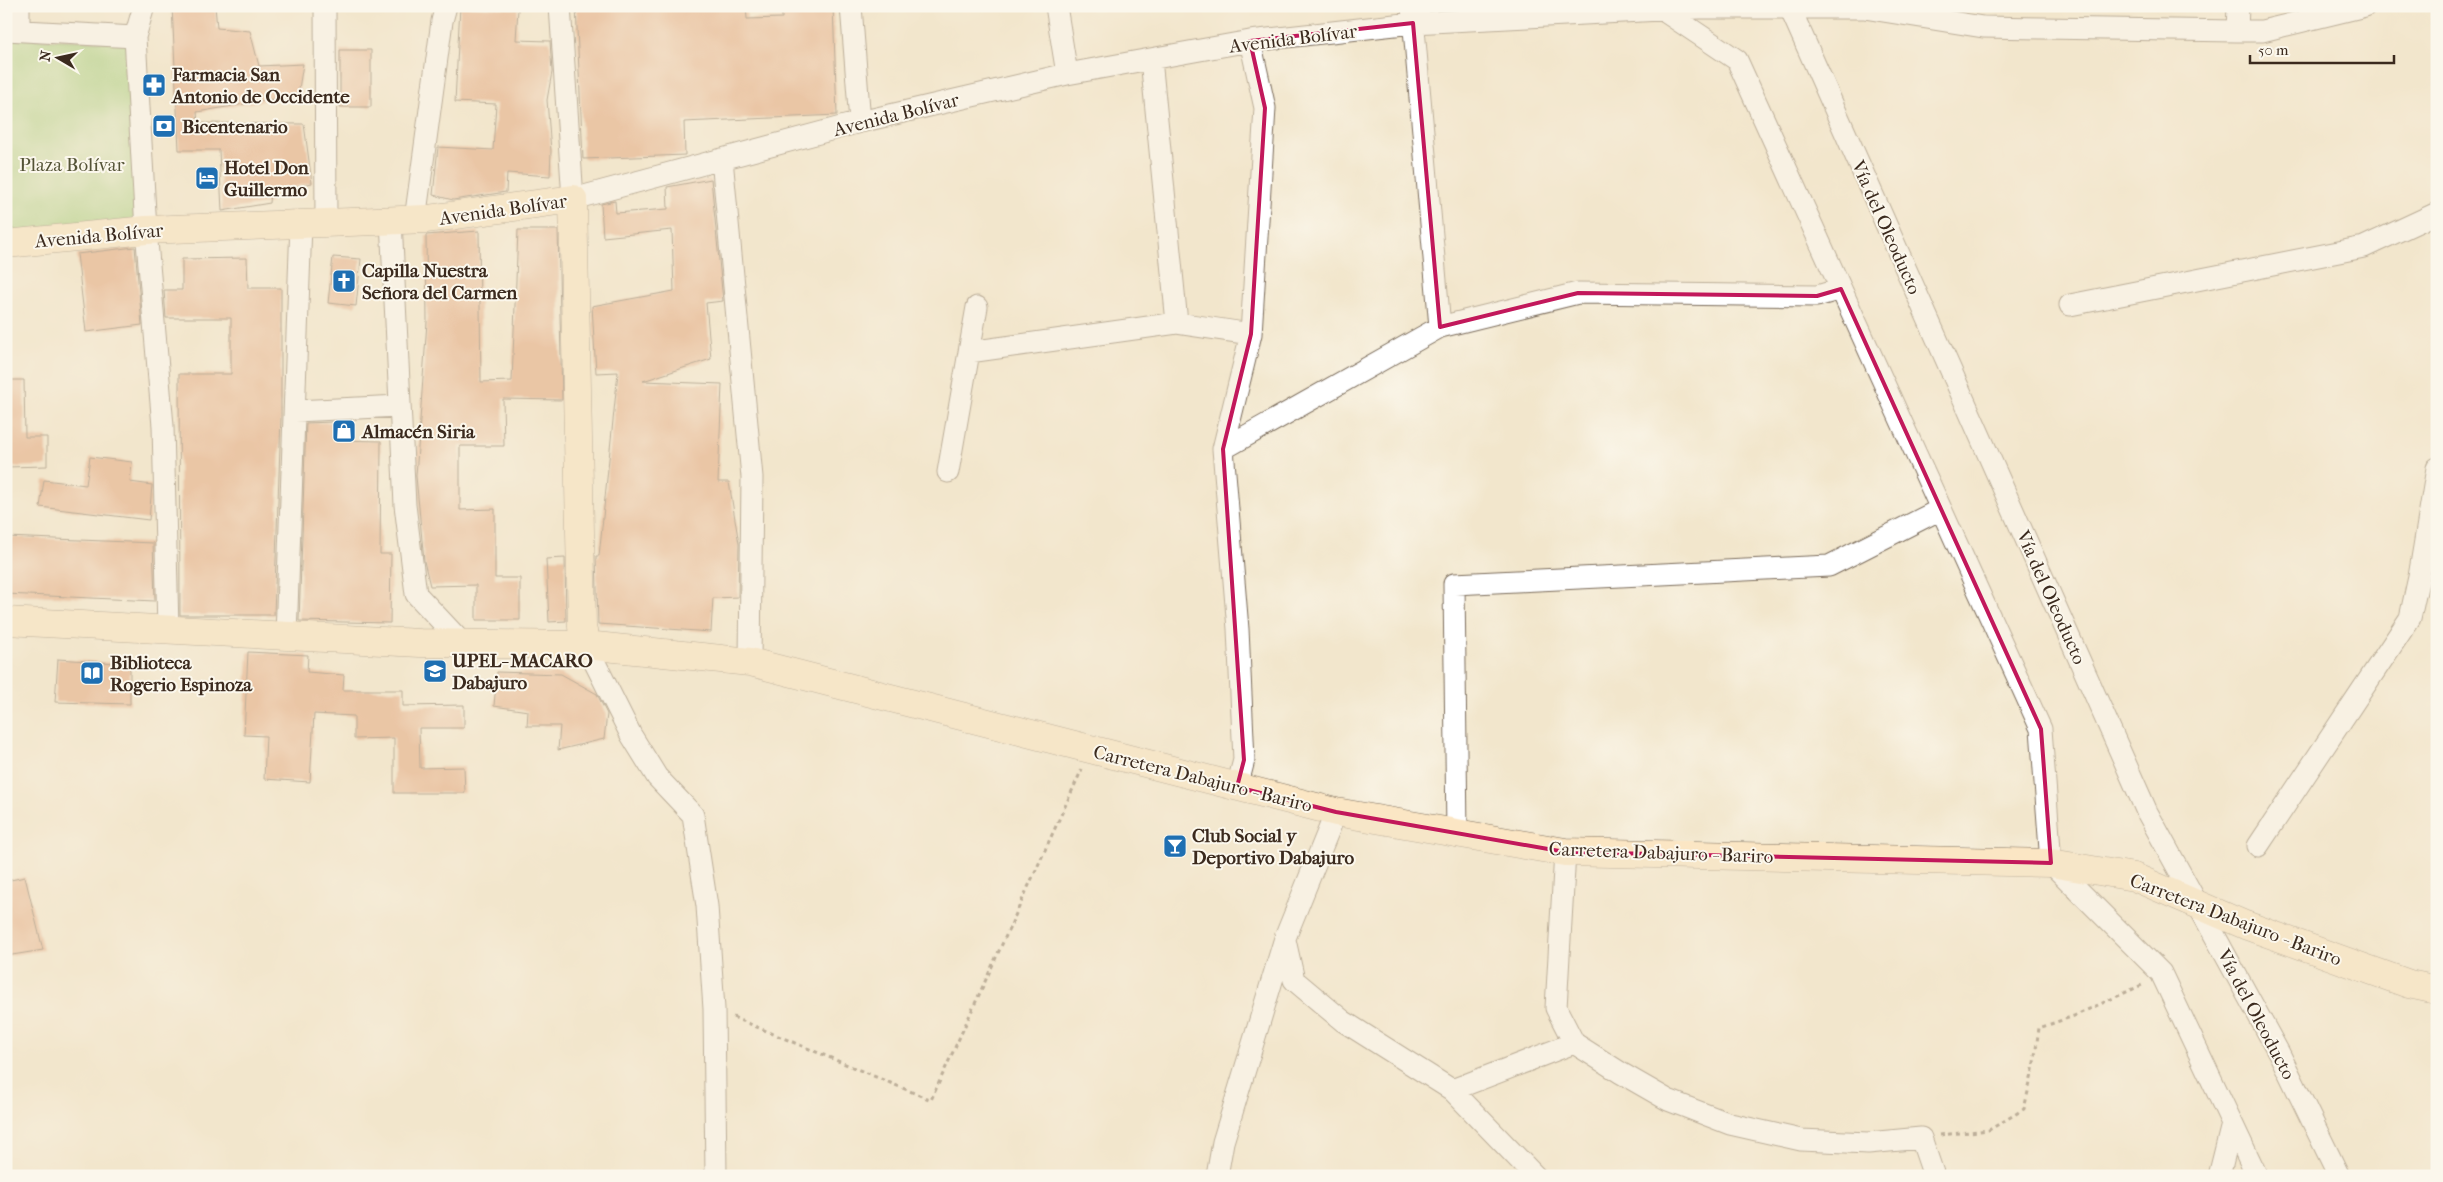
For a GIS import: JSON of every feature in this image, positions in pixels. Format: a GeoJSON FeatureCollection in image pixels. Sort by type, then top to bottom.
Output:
{"type":"FeatureCollection","features":[{"type":"Feature","properties":{"kind":"street"},"geometry":{"type":"LineString","coordinates":[[19,6],[13,30],[135,37]]}},
{"type":"Feature","properties":{"kind":"street"},"geometry":{"type":"LineString","coordinates":[[144,6],[135,37],[146,230],[164,426],[168,629]]}},
{"type":"Feature","properties":{"kind":"street"},"geometry":{"type":"LineString","coordinates":[[286,636],[295,411],[313,223],[325,6]]}},
{"type":"Feature","properties":{"kind":"street"},"geometry":{"type":"LineString","coordinates":[[446,6],[403,220],[400,406],[405,504],[416,594],[463,644]]}},
{"type":"Feature","properties":{"kind":"street"},"geometry":{"type":"LineString","coordinates":[[560,6],[573,199],[582,627],[586,644],[631,735],[657,777],[693,815],[708,906],[714,1010],[716,1176]]}},
{"type":"Feature","properties":{"kind":"street"},"geometry":{"type":"LineString","coordinates":[[851,6],[860,122]]}},
{"type":"Feature","properties":{"kind":"street"},"geometry":{"type":"LineString","coordinates":[[1056,6],[1067,74]]}},
{"type":"Feature","properties":{"kind":"street"},"geometry":{"type":"LineString","coordinates":[[2237,31],[2238,6]]}},
{"type":"Feature","properties":{"kind":"street","name":"Avenida Bolívar"},"geometry":{"type":"LineString","coordinates":[[6,244],[146,230],[403,220],[573,199],[860,122],[1067,74],[1250,41],[1413,15],[1699,8],[1864,8],[1983,27],[2237,31],[2262,30],[2365,6]]}},
{"type":"Feature","properties":{"kind":"street","name":"Vía del Oleoducto"},"geometry":{"type":"LineString","coordinates":[[1790,7],[2147,812],[2279,1053],[2339,1176]]}},
{"type":"Feature","properties":{"kind":"street"},"geometry":{"type":"LineString","coordinates":[[1667,9],[1737,60],[2041,729],[2051,863],[2161,973],[2256,1176]]}},
{"type":"Feature","properties":{"kind":"street"},"geometry":{"type":"LineString","coordinates":[[1413,15],[1440,327]]}},
{"type":"Feature","properties":{"kind":"street"},"geometry":{"type":"LineString","coordinates":[[1237,787],[1244,760],[1244,751],[1238,629],[1223,448],[1252,334],[1265,108],[1250,41]]}},
{"type":"Feature","properties":{"kind":"street"},"geometry":{"type":"LineString","coordinates":[[1150,59],[1178,323]]}},
{"type":"Feature","properties":{"kind":"street"},"geometry":{"type":"LineString","coordinates":[[722,159],[752,477],[750,662]]}},
{"type":"Feature","properties":{"kind":"street"},"geometry":{"type":"LineString","coordinates":[[2070,305],[2364,247],[2437,213]]}},
{"type":"Feature","properties":{"kind":"street"},"geometry":{"type":"LineString","coordinates":[[1223,448],[1440,327],[1578,293],[1817,296],[1841,289]]}},
{"type":"Feature","properties":{"kind":"street"},"geometry":{"type":"LineString","coordinates":[[948,472],[977,307]]}},
{"type":"Feature","properties":{"kind":"street"},"geometry":{"type":"LineString","coordinates":[[968,352],[1178,323],[1252,334]]}},
{"type":"Feature","properties":{"kind":"street"},"geometry":{"type":"LineString","coordinates":[[295,411],[400,406]]}},
{"type":"Feature","properties":{"kind":"street"},"geometry":{"type":"LineString","coordinates":[[2258,846],[2410,618],[2420,578],[2437,468]]}},
{"type":"Feature","properties":{"kind":"street"},"geometry":{"type":"LineString","coordinates":[[1457,834],[1454,584],[1829,566],[1941,509]]}},
{"type":"Feature","properties":{"kind":"street","name":"Carretera Dabajuro - Bariro"},"geometry":{"type":"LineString","coordinates":[[6,621],[463,644],[586,644],[750,662],[1336,812],[1565,852],[2051,863],[2134,877],[2263,931],[2409,984],[2434,989]]}},
{"type":"Feature","properties":{"kind":"street"},"geometry":{"type":"LineString","coordinates":[[1217,1176],[1223,1142],[1285,938],[1336,812]]}},
{"type":"Feature","properties":{"kind":"street"},"geometry":{"type":"LineString","coordinates":[[1565,852],[1556,1008],[1574,1043],[1668,1100],[1730,1124],[1801,1140],[1868,1143],[1921,1138],[1934,1176]]}},
{"type":"Feature","properties":{"kind":"street"},"geometry":{"type":"LineString","coordinates":[[1285,938],[1294,980],[1343,1021],[1452,1090],[1535,1176]]}},
{"type":"Feature","properties":{"kind":"street"},"geometry":{"type":"LineString","coordinates":[[1452,1090],[1574,1043]]}},
{"type":"Feature","properties":{"kind":"street"},"geometry":{"type":"LineString","coordinates":[[2219,1176],[2232,1124]]}},
{"type":"Feature","properties":{"kind":"path"},"geometry":{"type":"LineString","coordinates":[[714,1010],[931,1100],[1091,750]]}},
{"type":"Feature","properties":{"kind":"path"},"geometry":{"type":"LineString","coordinates":[[1921,1138],[1990,1130],[2024,1109],[2033,1070],[2039,1028],[2074,1016],[2153,981],[2161,973]]}},
{"type":"Feature","properties":{"kind":"highlighted area"},"geometry":{"type":"Polygon","coordinates":[[[1413,23],[1440,327],[1578,293],[1817,296],[1841,289],[2041,729],[2051,863],[1565,852],[1336,812],[1237,787],[1244,760],[1223,449],[1251,334],[1265,108],[1250,41],[1413,23]]]}},
{"type":"Feature","properties":{"kind":"green space","name":"Plaza Bolívar"},"geometry":{"type":"Polygon","coordinates":[[[6,38],[130,42],[142,224],[6,236],[6,38]]]}},
{"type":"Feature","properties":{"kind":"building"},"geometry":{"type":"Polygon","coordinates":[[[172,6],[215,6],[217,28],[250,31],[259,66],[303,64],[298,95],[197,112],[198,123],[304,124],[312,183],[271,192],[270,203],[222,211],[219,150],[179,150],[172,6]]]}},
{"type":"Feature","properties":{"kind":"building"},"geometry":{"type":"Polygon","coordinates":[[[460,6],[518,9],[516,40],[550,41],[552,72],[547,100],[551,151],[550,176],[507,173],[506,192],[453,200],[433,195],[438,147],[493,150],[496,104],[455,102],[460,6]]]}},
{"type":"Feature","properties":{"kind":"building"},"geometry":{"type":"Polygon","coordinates":[[[576,6],[746,6],[747,19],[782,18],[782,6],[833,6],[837,115],[684,122],[685,155],[583,159],[576,6]]]}},
{"type":"Feature","properties":{"kind":"building"},"geometry":{"type":"Polygon","coordinates":[[[340,50],[371,50],[371,107],[340,107],[340,50]]]}},
{"type":"Feature","properties":{"kind":"building"},"geometry":{"type":"Polygon","coordinates":[[[711,179],[723,301],[706,303],[711,359],[643,381],[722,384],[718,482],[729,482],[739,544],[738,597],[713,598],[711,632],[598,624],[596,556],[599,556],[618,372],[596,373],[592,306],[674,291],[672,230],[603,237],[601,204],[615,201],[616,213],[668,209],[667,187],[711,179]]]}},
{"type":"Feature","properties":{"kind":"building"},"geometry":{"type":"Polygon","coordinates":[[[518,230],[558,230],[562,400],[503,399],[504,446],[460,446],[460,510],[495,509],[495,578],[520,578],[520,620],[476,620],[476,585],[430,586],[424,561],[416,476],[427,322],[426,235],[479,231],[481,382],[512,381],[518,230]]]}},
{"type":"Feature","properties":{"kind":"building"},"geometry":{"type":"Polygon","coordinates":[[[135,247],[142,325],[86,332],[77,254],[135,247]]]}},
{"type":"Feature","properties":{"kind":"building","name":"Capilla Nuestra Señora del Carmen"},"geometry":{"type":"Polygon","coordinates":[[[333,257],[361,259],[356,306],[328,303],[333,257]]]}},
{"type":"Feature","properties":{"kind":"building"},"geometry":{"type":"Polygon","coordinates":[[[247,258],[248,288],[281,288],[281,417],[274,615],[180,615],[179,374],[231,374],[231,318],[166,318],[164,290],[182,290],[182,259],[247,258]]]}},
{"type":"Feature","properties":{"kind":"building"},"geometry":{"type":"Polygon","coordinates":[[[6,380],[24,380],[25,437],[47,437],[47,466],[6,467],[6,380]]]}},
{"type":"Feature","properties":{"kind":"building"},"geometry":{"type":"Polygon","coordinates":[[[334,422],[334,440],[381,441],[380,554],[391,554],[390,623],[299,621],[306,423],[334,422]]]}},
{"type":"Feature","properties":{"kind":"building"},"geometry":{"type":"Polygon","coordinates":[[[90,457],[132,462],[130,482],[152,485],[149,520],[40,507],[44,480],[86,485],[90,457]]]}},
{"type":"Feature","properties":{"kind":"building"},"geometry":{"type":"Polygon","coordinates":[[[6,537],[153,543],[155,601],[6,594],[6,537]]]}},
{"type":"Feature","properties":{"kind":"building"},"geometry":{"type":"Polygon","coordinates":[[[565,558],[566,621],[549,622],[546,559],[565,558]]]}},
{"type":"Feature","properties":{"kind":"building"},"geometry":{"type":"Polygon","coordinates":[[[248,652],[308,655],[307,672],[344,675],[343,690],[403,690],[403,706],[464,705],[464,728],[419,728],[420,768],[464,767],[465,793],[394,793],[394,738],[354,739],[354,716],[314,714],[310,782],[264,779],[266,736],[244,735],[248,652]]]}},
{"type":"Feature","properties":{"kind":"building"},"geometry":{"type":"Polygon","coordinates":[[[58,659],[130,664],[130,704],[55,702],[58,659]]]}},
{"type":"Feature","properties":{"kind":"building"},"geometry":{"type":"Polygon","coordinates":[[[497,672],[561,674],[597,694],[607,714],[604,739],[558,750],[560,726],[527,726],[528,711],[494,706],[497,672]]]}},
{"type":"Feature","properties":{"kind":"building"},"geometry":{"type":"Polygon","coordinates":[[[25,877],[43,950],[6,956],[6,881],[25,877]]]}},
{"type":"Feature","properties":{"kind":"place","name":"Farmacia San Antonio de Occidente"},"geometry":{"type":"Point","coordinates":[154,85]}},
{"type":"Feature","properties":{"kind":"place","name":"Bicentenario"},"geometry":{"type":"Point","coordinates":[164,126]}},
{"type":"Feature","properties":{"kind":"place","name":"Hotel Don Guillermo"},"geometry":{"type":"Point","coordinates":[207,178]}},
{"type":"Feature","properties":{"kind":"place","name":"Capilla Nuestra Señora del Carmen"},"geometry":{"type":"Point","coordinates":[344,281]}},
{"type":"Feature","properties":{"kind":"place","name":"Almacén Siria"},"geometry":{"type":"Point","coordinates":[344,431]}},
{"type":"Feature","properties":{"kind":"place","name":"UPEL- MACARO Dabajuro"},"geometry":{"type":"Point","coordinates":[435,671]}},
{"type":"Feature","properties":{"kind":"place","name":"Biblioteca Rogerio Espinoza"},"geometry":{"type":"Point","coordinates":[92,673]}},
{"type":"Feature","properties":{"kind":"place","name":"Club Social y Deportivo Dabajuro"},"geometry":{"type":"Point","coordinates":[1175,846]}}]}
